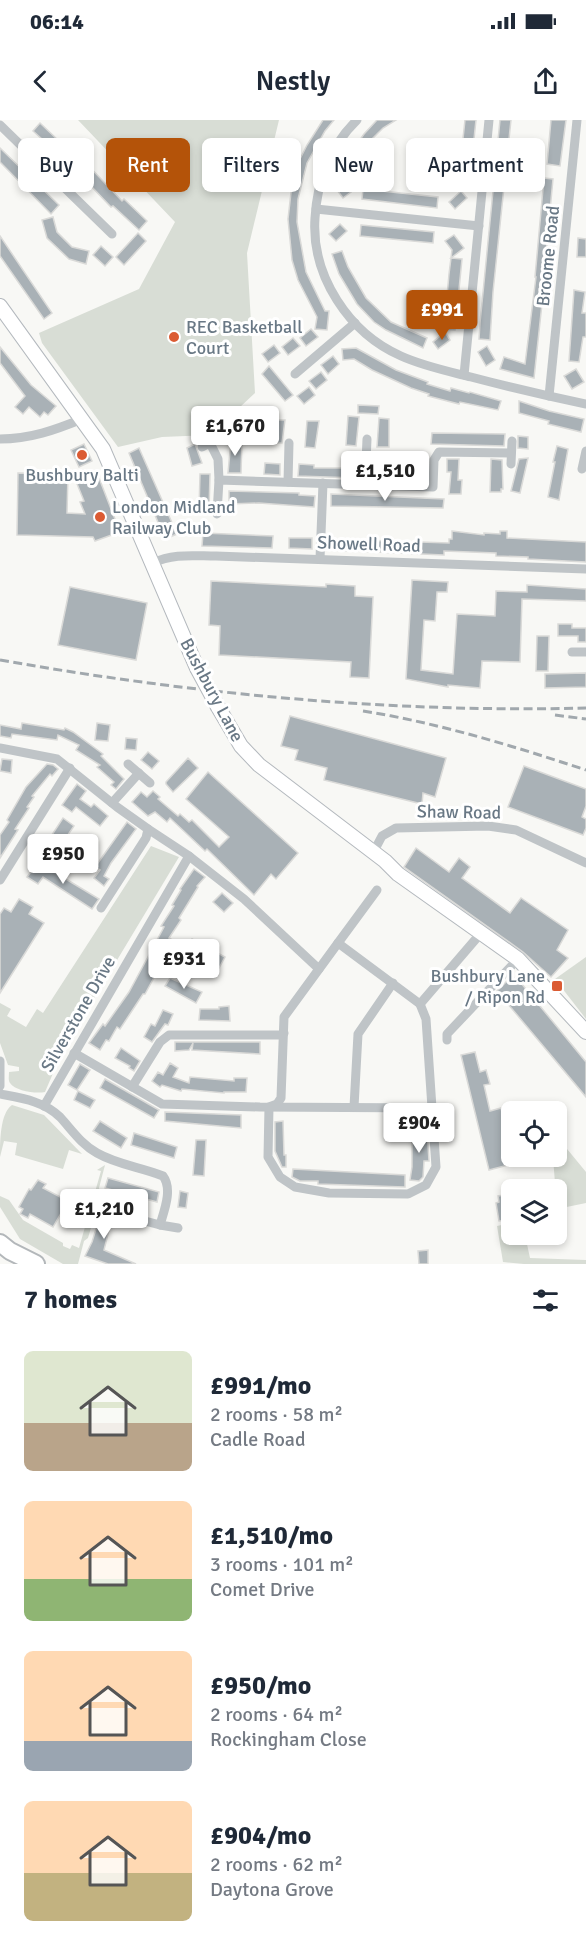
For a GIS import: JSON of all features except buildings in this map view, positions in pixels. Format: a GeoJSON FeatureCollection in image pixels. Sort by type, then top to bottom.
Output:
{"type":"FeatureCollection","features":[{"type":"Feature","properties":{"kind":"highway"},"geometry":{"type":"LineString","coordinates":[[0,1243],[10,1251],[36,1264]]}},
{"type":"Feature","properties":{"kind":"street"},"geometry":{"type":"LineString","coordinates":[[357,120],[343,136],[327,164],[315,209],[315,237],[323,271],[341,308],[366,335],[399,356],[464,375],[586,404]]}},
{"type":"Feature","properties":{"kind":"street"},"geometry":{"type":"LineString","coordinates":[[464,375],[489,120]]}},
{"type":"Feature","properties":{"kind":"street","name":"Broome Road"},"geometry":{"type":"LineString","coordinates":[[549,396],[577,120]]}},
{"type":"Feature","properties":{"kind":"street"},"geometry":{"type":"LineString","coordinates":[[0,125],[112,234]]}},
{"type":"Feature","properties":{"kind":"street"},"geometry":{"type":"LineString","coordinates":[[315,209],[479,226]]}},
{"type":"Feature","properties":{"kind":"street","name":"Bushbury Lane"},"geometry":{"type":"LineString","coordinates":[[0,306],[102,449],[197,668],[241,746],[260,765],[398,874],[518,959],[586,1032]]}},
{"type":"Feature","properties":{"kind":"street"},"geometry":{"type":"LineString","coordinates":[[295,374],[355,323]]}},
{"type":"Feature","properties":{"kind":"street"},"geometry":{"type":"LineString","coordinates":[[0,439],[15,439],[48,433],[82,419]]}},
{"type":"Feature","properties":{"kind":"street"},"geometry":{"type":"LineString","coordinates":[[217,435],[206,445],[218,459],[218,514]]}},
{"type":"Feature","properties":{"kind":"street"},"geometry":{"type":"LineString","coordinates":[[365,485],[367,439]]}},
{"type":"Feature","properties":{"kind":"street"},"geometry":{"type":"LineString","coordinates":[[511,464],[512,441]]}},
{"type":"Feature","properties":{"kind":"street"},"geometry":{"type":"LineString","coordinates":[[288,482],[289,442]]}},
{"type":"Feature","properties":{"kind":"street"},"geometry":{"type":"LineString","coordinates":[[582,469],[586,451]]}},
{"type":"Feature","properties":{"kind":"street"},"geometry":{"type":"LineString","coordinates":[[219,480],[433,487],[434,460],[438,452],[511,453]]}},
{"type":"Feature","properties":{"kind":"street"},"geometry":{"type":"LineString","coordinates":[[320,559],[323,483]]}},
{"type":"Feature","properties":{"kind":"street","name":"Showell Road"},"geometry":{"type":"LineString","coordinates":[[153,563],[175,556],[586,569]]}},
{"type":"Feature","properties":{"kind":"street"},"geometry":{"type":"LineString","coordinates":[[572,652],[586,652]]}},
{"type":"Feature","properties":{"kind":"street"},"geometry":{"type":"LineString","coordinates":[[0,748],[57,759],[70,768],[112,803],[189,856],[244,899],[319,969]]}},
{"type":"Feature","properties":{"kind":"street"},"geometry":{"type":"LineString","coordinates":[[128,764],[150,783]]}},
{"type":"Feature","properties":{"kind":"street"},"geometry":{"type":"LineString","coordinates":[[0,880],[70,768]]}},
{"type":"Feature","properties":{"kind":"street"},"geometry":{"type":"LineString","coordinates":[[112,803],[139,774]]}},
{"type":"Feature","properties":{"kind":"street","name":"Shaw Road"},"geometry":{"type":"LineString","coordinates":[[373,853],[382,836],[396,828],[488,826],[516,830],[586,862]]}},
{"type":"Feature","properties":{"kind":"street"},"geometry":{"type":"LineString","coordinates":[[101,908],[146,838],[148,829]]}},
{"type":"Feature","properties":{"kind":"street","name":"Silverstone Drive"},"geometry":{"type":"LineString","coordinates":[[44,1106],[189,856]]}},
{"type":"Feature","properties":{"kind":"street"},"geometry":{"type":"LineString","coordinates":[[0,860],[9,865]]}},
{"type":"Feature","properties":{"kind":"street"},"geometry":{"type":"LineString","coordinates":[[269,1107],[277,1104],[281,1098],[285,1017],[377,890]]}},
{"type":"Feature","properties":{"kind":"street"},"geometry":{"type":"LineString","coordinates":[[420,1004],[481,933]]}},
{"type":"Feature","properties":{"kind":"street"},"geometry":{"type":"LineString","coordinates":[[269,1107],[268,1157],[280,1177],[295,1187],[329,1193],[408,1194],[426,1185],[436,1167],[427,1026],[420,1004],[340,944]]}},
{"type":"Feature","properties":{"kind":"street"},"geometry":{"type":"LineString","coordinates":[[447,1040],[447,1034],[518,959]]}},
{"type":"Feature","properties":{"kind":"street"},"geometry":{"type":"LineString","coordinates":[[354,1107],[358,1034],[393,983]]}},
{"type":"Feature","properties":{"kind":"street"},"geometry":{"type":"LineString","coordinates":[[132,1087],[160,1042],[169,1035],[281,1035],[284,1033]]}},
{"type":"Feature","properties":{"kind":"street"},"geometry":{"type":"LineString","coordinates":[[74,1053],[162,1104],[354,1107],[431,1112]]}},
{"type":"Feature","properties":{"kind":"street"},"geometry":{"type":"LineString","coordinates":[[0,1061],[0,1086]]}},
{"type":"Feature","properties":{"kind":"street"},"geometry":{"type":"LineString","coordinates":[[0,1094],[26,1099],[44,1106],[58,1116],[78,1138],[97,1153],[123,1165],[163,1176],[168,1186],[160,1225]]}},
{"type":"Feature","properties":{"kind":"street"},"geometry":{"type":"LineString","coordinates":[[145,1221],[178,1228]]}},
{"type":"Feature","properties":{"kind":"shaded area"},"geometry":{"type":"Polygon","coordinates":[[[78,120],[279,120],[275,138],[202,138],[202,192],[262,192],[247,253],[255,393],[210,435],[162,437],[118,447],[42,343],[39,333],[139,289],[175,222],[146,192],[190,192],[190,138],[106,138],[106,149],[78,120]]]}},
{"type":"Feature","properties":{"kind":"shaded area"},"geometry":{"type":"Polygon","coordinates":[[[151,846],[179,857],[63,1050],[45,1092],[31,1092],[16,1088],[9,1082],[9,1072],[19,1071],[19,1067],[8,1065],[0,1043],[0,1003],[11,1009],[7,1016],[26,1027],[37,1009],[43,1013],[151,846]]]}},
{"type":"Feature","properties":{"kind":"shaded area"},"geometry":{"type":"Polygon","coordinates":[[[586,957],[586,1019],[555,979],[586,957]]]}},
{"type":"Feature","properties":{"kind":"shaded area"},"geometry":{"type":"Polygon","coordinates":[[[12,1105],[44,1115],[82,1154],[69,1150],[63,1169],[15,1155],[17,1143],[4,1141],[0,1157],[3,1121],[12,1105]]]}},
{"type":"Feature","properties":{"kind":"shaded area"},"geometry":{"type":"Polygon","coordinates":[[[567,1149],[586,1172],[586,1203],[567,1207],[567,1179],[555,1179],[554,1167],[567,1167],[567,1149]]]}},
{"type":"Feature","properties":{"kind":"shaded area"},"geometry":{"type":"Polygon","coordinates":[[[105,1165],[99,1188],[101,1194],[78,1264],[63,1264],[20,1239],[0,1207],[0,1196],[9,1200],[23,1220],[63,1243],[63,1246],[70,1249],[72,1245],[79,1248],[101,1171],[97,1170],[105,1165]]]}},
{"type":"Feature","properties":{"kind":"shaded area"},"geometry":{"type":"Polygon","coordinates":[[[501,1225],[501,1245],[527,1245],[530,1258],[586,1260],[586,1264],[503,1262],[497,1226],[501,1225]]]}},
{"type":"Feature","properties":{"kind":"railway"},"geometry":{"type":"LineString","coordinates":[[0,660],[146,683],[292,699],[439,707],[586,708]]}},
{"type":"Feature","properties":{"kind":"railway"},"geometry":{"type":"LineString","coordinates":[[363,711],[448,729],[586,770]]}},
{"type":"Feature","properties":{"kind":"railway"},"geometry":{"type":"LineString","coordinates":[[555,715],[586,719]]}},
{"type":"Feature","properties":{"kind":"place","name":"REC Basketball Court"},"geometry":{"type":"Point","coordinates":[174,337]}},
{"type":"Feature","properties":{"kind":"place","name":"Bushbury Balti"},"geometry":{"type":"Point","coordinates":[82,455]}},
{"type":"Feature","properties":{"kind":"place","name":"London Midland Railway Club"},"geometry":{"type":"Point","coordinates":[100,517]}},
{"type":"Feature","properties":{"kind":"place","name":"Bushbury Lane / Ripon Rd"},"geometry":{"type":"Point","coordinates":[557,986]}}]}
